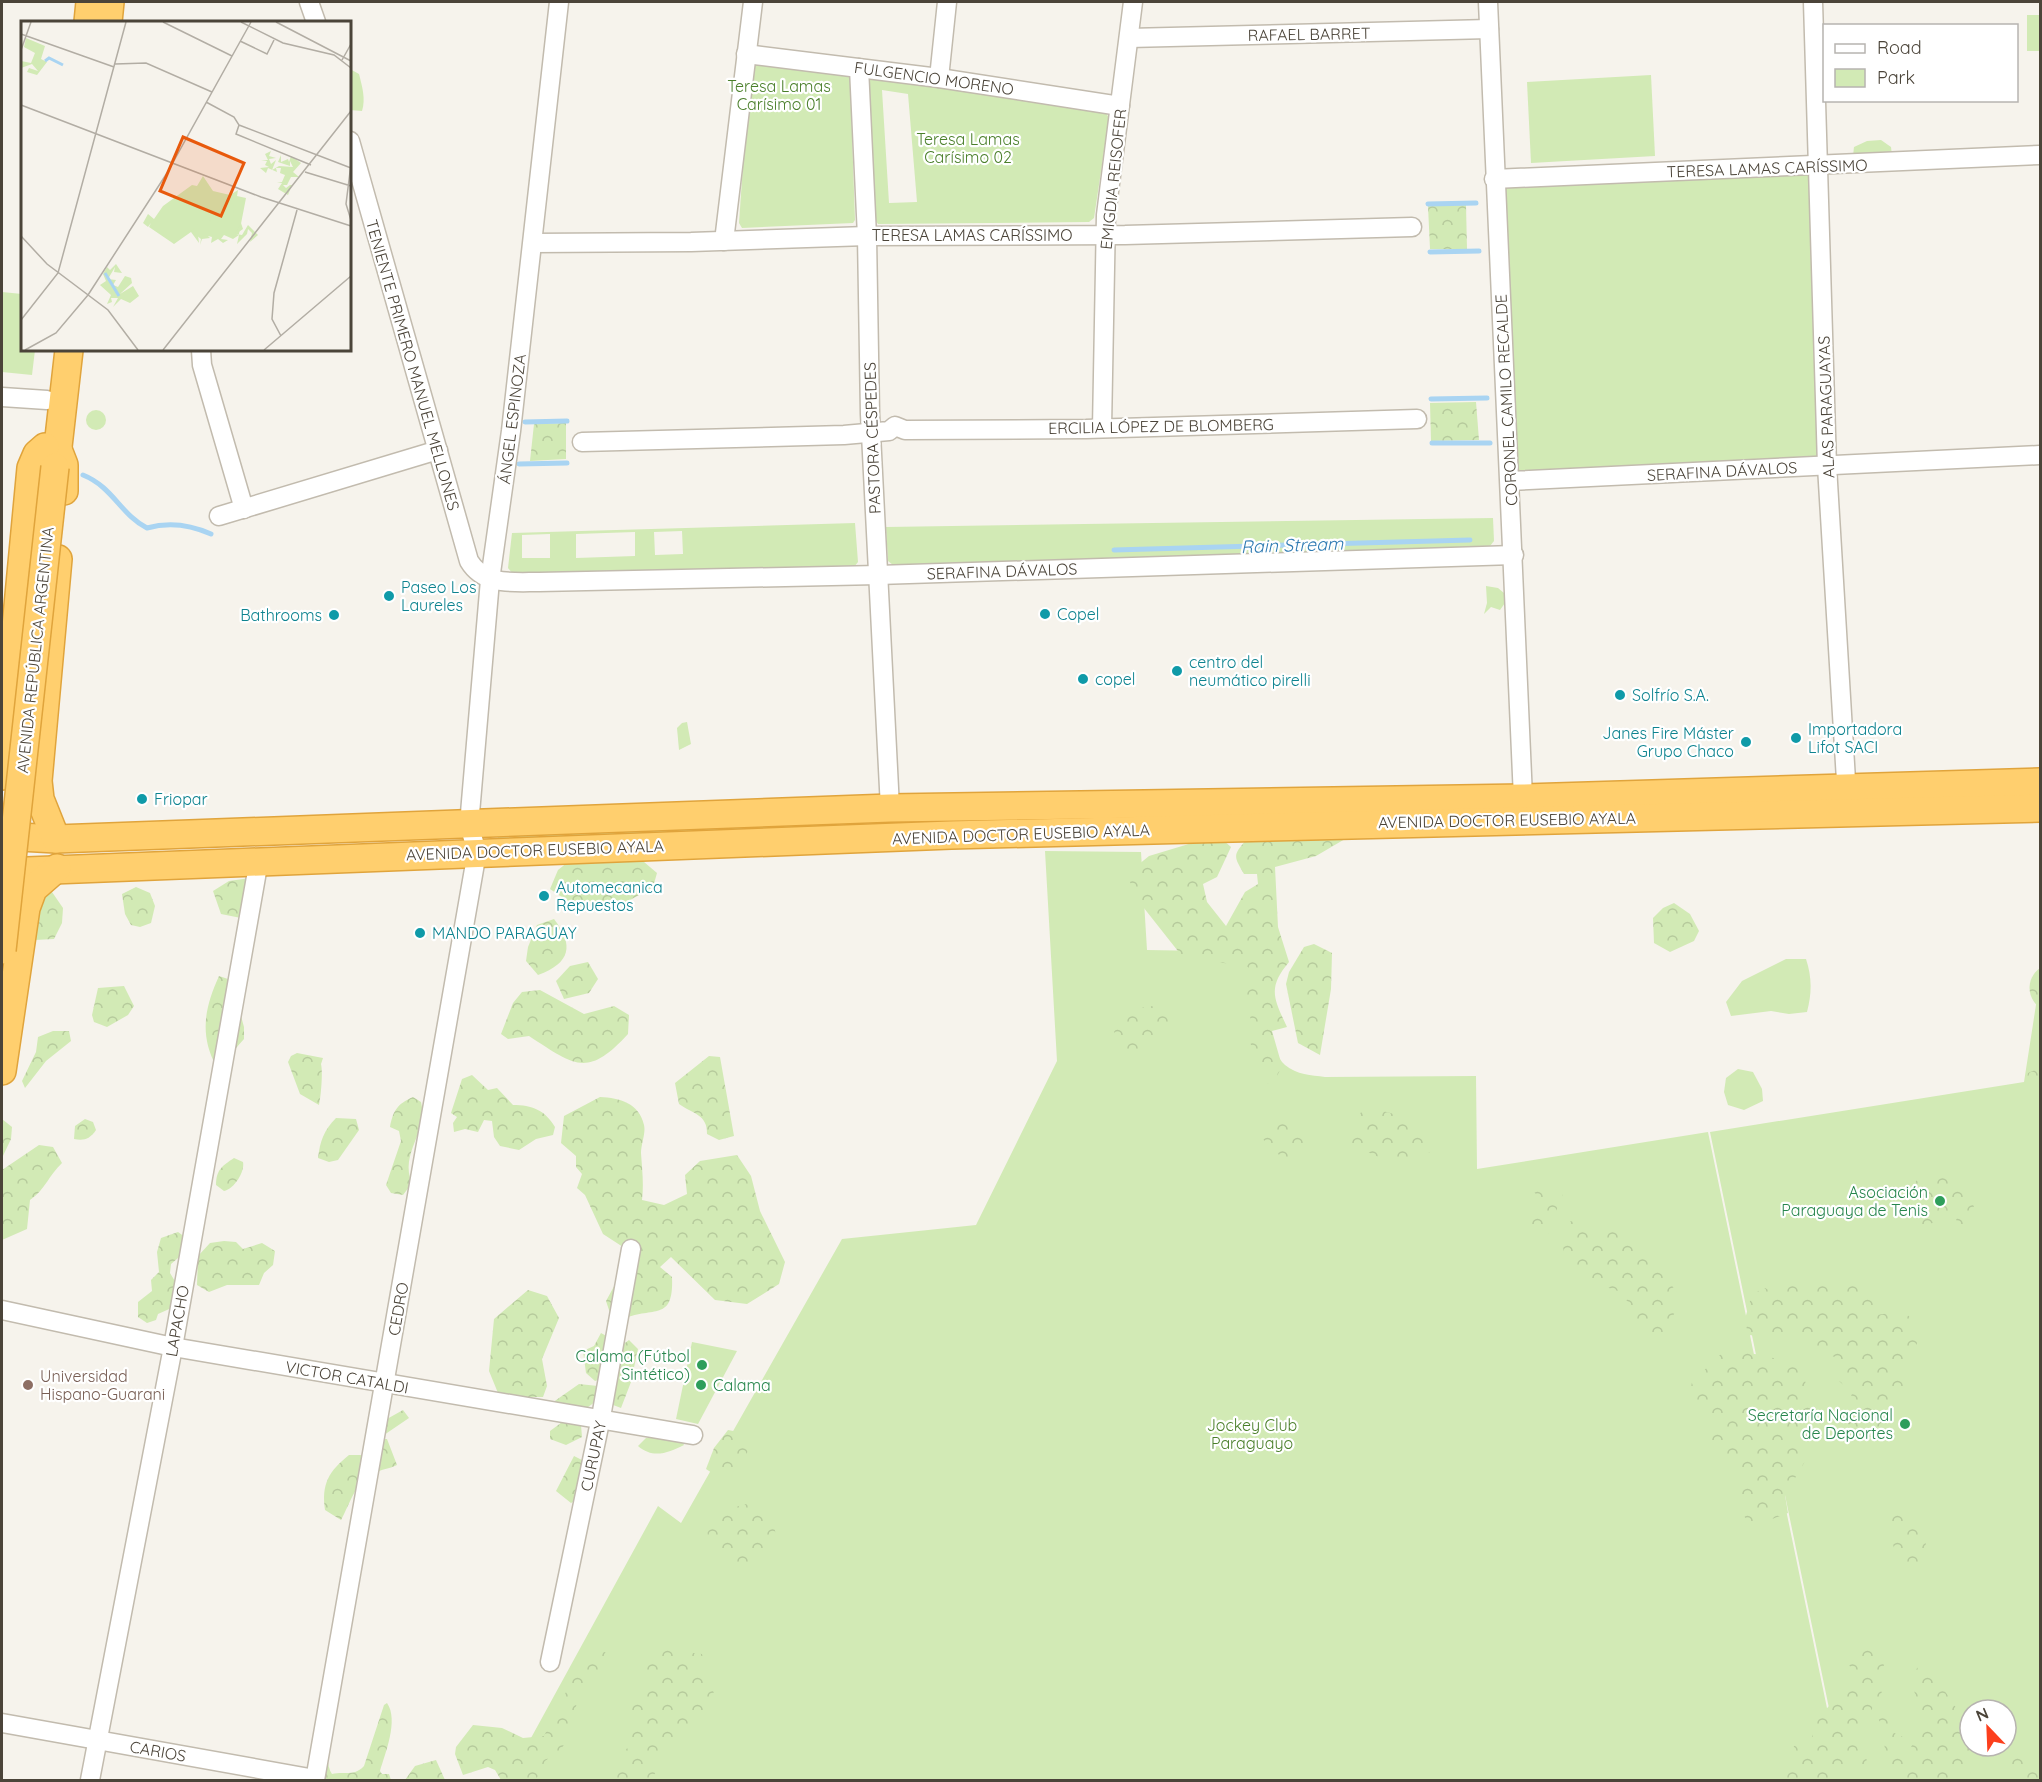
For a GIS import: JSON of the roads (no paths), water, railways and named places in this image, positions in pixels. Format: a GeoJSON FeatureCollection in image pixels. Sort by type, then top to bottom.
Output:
{"type":"FeatureCollection","features":[{"type":"Feature","properties":{"kind":"highway"},"geometry":{"type":"LineString","coordinates":[[89,21],[103,6]]}},
{"type":"Feature","properties":{"kind":"highway","name":"AVENIDA REPÚBLICA ARGENTINA"},"geometry":{"type":"LineString","coordinates":[[2,950],[50,456],[47,400],[52,351]]}},
{"type":"Feature","properties":{"kind":"highway","name":"AVENIDA REPÚBLICA ARGENTINA"},"geometry":{"type":"LineString","coordinates":[[2,842],[50,456],[69,351]]}},
{"type":"Feature","properties":{"kind":"highway"},"geometry":{"type":"LineString","coordinates":[[2,776],[32,468],[37,454],[50,456],[65,476],[38,781],[42,805],[56,839]]}},
{"type":"Feature","properties":{"kind":"highway","name":"AVENIDA DOCTOR EUSEBIO AYALA"},"geometry":{"type":"LineString","coordinates":[[2,836],[56,839],[819,840],[1847,801],[2040,782]]}},
{"type":"Feature","properties":{"kind":"highway","name":"AVENIDA DOCTOR EUSEBIO AYALA"},"geometry":{"type":"LineString","coordinates":[[2,872],[259,860],[473,838],[890,808],[1523,798],[1847,801],[2040,807]]}},
{"type":"Feature","properties":{"kind":"highway"},"geometry":{"type":"LineString","coordinates":[[819,840],[830,832],[873,831],[883,823],[890,808]]}},
{"type":"Feature","properties":{"kind":"highway"},"geometry":{"type":"LineString","coordinates":[[2,1071],[26,908],[33,889],[57,868]]}},
{"type":"Feature","properties":{"kind":"street"},"geometry":{"type":"LineString","coordinates":[[309,2],[315,21]]}},
{"type":"Feature","properties":{"kind":"street","name":"ÁNGEL ESPINOZA"},"geometry":{"type":"LineString","coordinates":[[473,838],[490,580],[533,243],[559,2]]}},
{"type":"Feature","properties":{"kind":"street"},"geometry":{"type":"LineString","coordinates":[[724,241],[753,2]]}},
{"type":"Feature","properties":{"kind":"street"},"geometry":{"type":"LineString","coordinates":[[939,78],[947,2]]}},
{"type":"Feature","properties":{"kind":"street","name":"EMIGDIA REISOFER"},"geometry":{"type":"LineString","coordinates":[[1102,428],[1105,235],[1132,2]]}},
{"type":"Feature","properties":{"kind":"street","name":"CORONEL CAMILO RECALDE"},"geometry":{"type":"LineString","coordinates":[[1488,2],[1523,798]]}},
{"type":"Feature","properties":{"kind":"street","name":"ALAS PARAGUAYAS"},"geometry":{"type":"LineString","coordinates":[[1813,2],[1820,166],[1827,466],[1847,801]]}},
{"type":"Feature","properties":{"kind":"street","name":"RAFAEL BARRET"},"geometry":{"type":"LineString","coordinates":[[1129,38],[1489,29]]}},
{"type":"Feature","properties":{"kind":"street","name":"FULGENCIO MORENO"},"geometry":{"type":"LineString","coordinates":[[746,54],[939,78],[1120,106]]}},
{"type":"Feature","properties":{"kind":"street","name":"PASTORA CÉSPEDES"},"geometry":{"type":"LineString","coordinates":[[859,68],[867,236],[888,431],[878,575],[890,808]]}},
{"type":"Feature","properties":{"kind":"street","name":"TENIENTE PRIMERO MANUEL MELLONES"},"geometry":{"type":"LineString","coordinates":[[351,145],[469,561],[477,573],[490,580]]}},
{"type":"Feature","properties":{"kind":"street","name":"TERESA LAMAS CARÍSSIMO"},"geometry":{"type":"LineString","coordinates":[[1494,179],[2040,155]]}},
{"type":"Feature","properties":{"kind":"street","name":"TERESA LAMAS CARÍSSIMO"},"geometry":{"type":"LineString","coordinates":[[533,243],[724,241],[867,236],[1105,235],[1412,227]]}},
{"type":"Feature","properties":{"kind":"street"},"geometry":{"type":"LineString","coordinates":[[201,351],[202,365],[244,509]]}},
{"type":"Feature","properties":{"kind":"street"},"geometry":{"type":"LineString","coordinates":[[2,397],[47,400]]}},
{"type":"Feature","properties":{"kind":"street","name":"ERCILIA LÓPEZ DE BLOMBERG"},"geometry":{"type":"LineString","coordinates":[[582,442],[888,431],[1102,428],[1416,419]]}},
{"type":"Feature","properties":{"kind":"street"},"geometry":{"type":"LineString","coordinates":[[219,516],[438,450]]}},
{"type":"Feature","properties":{"kind":"street","name":"SERAFINA DÁVALOS"},"geometry":{"type":"LineString","coordinates":[[1510,481],[2040,455]]}},
{"type":"Feature","properties":{"kind":"street","name":"SERAFINA DÁVALOS"},"geometry":{"type":"LineString","coordinates":[[490,580],[539,582],[878,575],[1514,555]]}},
{"type":"Feature","properties":{"kind":"street","name":"CEDRO"},"geometry":{"type":"LineString","coordinates":[[315,1780],[385,1383],[473,838]]}},
{"type":"Feature","properties":{"kind":"street","name":"LAPACHO"},"geometry":{"type":"LineString","coordinates":[[90,1780],[172,1347],[259,860]]}},
{"type":"Feature","properties":{"kind":"street","name":"CURUPAY"},"geometry":{"type":"LineString","coordinates":[[550,1662],[601,1417],[631,1249]]}},
{"type":"Feature","properties":{"kind":"street","name":"VICTOR CATALDI"},"geometry":{"type":"LineString","coordinates":[[2,1310],[172,1347],[693,1434]]}},
{"type":"Feature","properties":{"kind":"street","name":"CARIOS"},"geometry":{"type":"LineString","coordinates":[[2,1723],[315,1780]]}},
{"type":"Feature","properties":{"kind":"waterway","name":"Rain Stream"},"geometry":{"type":"LineString","coordinates":[[1428,204],[1476,203]]}},
{"type":"Feature","properties":{"kind":"waterway","name":"Rain Stream"},"geometry":{"type":"LineString","coordinates":[[1430,252],[1479,251]]}},
{"type":"Feature","properties":{"kind":"waterway","name":"Rain Stream"},"geometry":{"type":"LineString","coordinates":[[1431,399],[1487,398]]}},
{"type":"Feature","properties":{"kind":"waterway","name":"Rain Stream"},"geometry":{"type":"LineString","coordinates":[[525,422],[567,421]]}},
{"type":"Feature","properties":{"kind":"waterway","name":"Rain Stream"},"geometry":{"type":"LineString","coordinates":[[1432,443],[1490,443]]}},
{"type":"Feature","properties":{"kind":"waterway","name":"Rain Stream"},"geometry":{"type":"LineString","coordinates":[[519,464],[567,463]]}},
{"type":"Feature","properties":{"kind":"waterway","name":"Rain Stream"},"geometry":{"type":"LineString","coordinates":[[83,475],[102,487],[130,516],[147,528],[179,525],[211,534]]}},
{"type":"Feature","properties":{"kind":"waterway","name":"Rain Stream"},"geometry":{"type":"LineString","coordinates":[[1114,550],[1470,540]]}},
{"type":"Feature","properties":{"kind":"place","name":"Paseo Los Laureles"},"geometry":{"type":"Point","coordinates":[389,596]}},
{"type":"Feature","properties":{"kind":"place","name":"Copel"},"geometry":{"type":"Point","coordinates":[1045,614]}},
{"type":"Feature","properties":{"kind":"place","name":"Bathrooms"},"geometry":{"type":"Point","coordinates":[334,615]}},
{"type":"Feature","properties":{"kind":"place","name":"centro del neumático pirelli"},"geometry":{"type":"Point","coordinates":[1177,671]}},
{"type":"Feature","properties":{"kind":"place","name":"copel"},"geometry":{"type":"Point","coordinates":[1083,679]}},
{"type":"Feature","properties":{"kind":"place","name":"Solfrío S.A."},"geometry":{"type":"Point","coordinates":[1620,695]}},
{"type":"Feature","properties":{"kind":"place","name":"Importadora Lifot SACI"},"geometry":{"type":"Point","coordinates":[1796,738]}},
{"type":"Feature","properties":{"kind":"place","name":"Janes Fire Máster Grupo Chaco"},"geometry":{"type":"Point","coordinates":[1746,742]}},
{"type":"Feature","properties":{"kind":"place","name":"Friopar"},"geometry":{"type":"Point","coordinates":[142,799]}},
{"type":"Feature","properties":{"kind":"place","name":"Automecanica Repuestos"},"geometry":{"type":"Point","coordinates":[544,896]}},
{"type":"Feature","properties":{"kind":"place","name":"MANDO PARAGUAY"},"geometry":{"type":"Point","coordinates":[420,933]}},
{"type":"Feature","properties":{"kind":"place","name":"Asociación Paraguaya de Tenis"},"geometry":{"type":"Point","coordinates":[1940,1201]}},
{"type":"Feature","properties":{"kind":"place","name":"Calama (Fútbol Sintético)"},"geometry":{"type":"Point","coordinates":[702,1365]}},
{"type":"Feature","properties":{"kind":"place","name":"Universidad Hispano-Guarani"},"geometry":{"type":"Point","coordinates":[28,1385]}},
{"type":"Feature","properties":{"kind":"place","name":"Calama"},"geometry":{"type":"Point","coordinates":[701,1385]}},
{"type":"Feature","properties":{"kind":"place","name":"Secretaría Nacional de Deportes"},"geometry":{"type":"Point","coordinates":[1905,1424]}},
{"type":"Feature","properties":{"kind":"park label","name":"Teresa Lamas Carísimo 01"},"geometry":{"type":"Point","coordinates":[779,95]}},
{"type":"Feature","properties":{"kind":"park label","name":"Teresa Lamas Carísimo 02"},"geometry":{"type":"Point","coordinates":[968,148]}},
{"type":"Feature","properties":{"kind":"park label","name":"Jockey Club Paraguayo"},"geometry":{"type":"Point","coordinates":[1252,1434]}}]}
